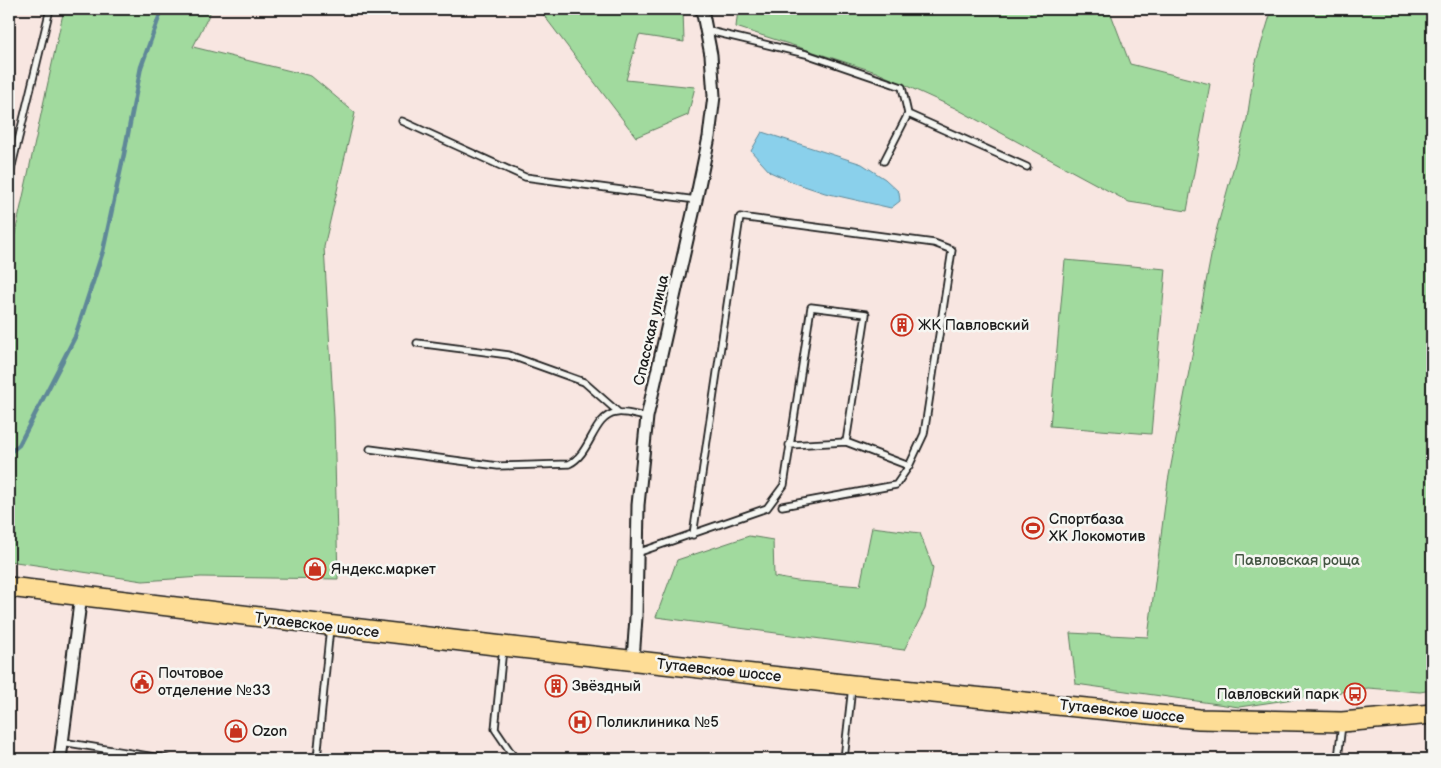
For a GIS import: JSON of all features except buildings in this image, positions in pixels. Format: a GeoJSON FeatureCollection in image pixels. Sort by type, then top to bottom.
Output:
{"type":"FeatureCollection","features":[{"type":"Feature","properties":{"kind":"main road","name":"Тутаевское шоссе"},"geometry":{"type":"LineString","coordinates":[[9,587],[330,626],[852,685],[1199,719],[1342,722],[1432,714]]}},
{"type":"Feature","properties":{"kind":"street","name":"Спасская улица"},"geometry":{"type":"LineString","coordinates":[[633,660],[636,618],[638,505],[647,417],[696,200],[709,137],[714,96],[710,55],[702,9]]}},
{"type":"Feature","properties":{"kind":"street"},"geometry":{"type":"LineString","coordinates":[[60,759],[81,595]]}},
{"type":"Feature","properties":{"kind":"lane"},"geometry":{"type":"LineString","coordinates":[[9,178],[50,9]]}},
{"type":"Feature","properties":{"kind":"lane"},"geometry":{"type":"LineString","coordinates":[[705,30],[806,54],[902,87],[908,114],[884,161]]}},
{"type":"Feature","properties":{"kind":"lane"},"geometry":{"type":"LineString","coordinates":[[908,114],[1027,167]]}},
{"type":"Feature","properties":{"kind":"lane"},"geometry":{"type":"LineString","coordinates":[[402,121],[525,177],[696,200]]}},
{"type":"Feature","properties":{"kind":"lane"},"geometry":{"type":"LineString","coordinates":[[693,535],[740,217],[934,243],[952,250],[924,434],[909,466],[896,485],[782,506]]}},
{"type":"Feature","properties":{"kind":"lane"},"geometry":{"type":"LineString","coordinates":[[637,553],[768,508],[784,485],[811,307],[866,314],[846,442]]}},
{"type":"Feature","properties":{"kind":"lane"},"geometry":{"type":"LineString","coordinates":[[417,343],[509,355],[584,382],[618,412]]}},
{"type":"Feature","properties":{"kind":"lane"},"geometry":{"type":"LineString","coordinates":[[370,449],[498,466],[569,464],[576,460],[583,452],[603,419],[608,415],[618,412],[647,417]]}},
{"type":"Feature","properties":{"kind":"lane"},"geometry":{"type":"LineString","coordinates":[[789,445],[846,442],[909,466]]}},
{"type":"Feature","properties":{"kind":"lane"},"geometry":{"type":"LineString","coordinates":[[317,759],[330,626]]}},
{"type":"Feature","properties":{"kind":"lane"},"geometry":{"type":"LineString","coordinates":[[503,646],[494,729],[512,754],[512,759]]}},
{"type":"Feature","properties":{"kind":"lane"},"geometry":{"type":"LineString","coordinates":[[844,759],[852,685]]}},
{"type":"Feature","properties":{"kind":"lane"},"geometry":{"type":"LineString","coordinates":[[1338,759],[1342,722]]}},
{"type":"Feature","properties":{"kind":"lane"},"geometry":{"type":"LineString","coordinates":[[62,742],[138,757],[166,759]]}},
{"type":"Feature","properties":{"kind":"green space"},"geometry":{"type":"Polygon","coordinates":[[[64,9],[212,9],[193,47],[311,76],[355,113],[324,247],[334,418],[338,579],[201,577],[143,581],[9,561],[9,261],[64,9]]]}},
{"type":"Feature","properties":{"kind":"green space"},"geometry":{"type":"Polygon","coordinates":[[[539,9],[683,9],[684,42],[639,35],[626,80],[695,87],[688,115],[636,137],[539,9]]]}},
{"type":"Feature","properties":{"kind":"green space"},"geometry":{"type":"Polygon","coordinates":[[[738,9],[1081,9],[1111,14],[1130,64],[1210,84],[1187,211],[1129,202],[955,108],[876,72],[736,27],[738,9]]]}},
{"type":"Feature","properties":{"kind":"green space","name":"Павловская роща"},"geometry":{"type":"Polygon","coordinates":[[[1272,9],[1432,9],[1432,690],[1420,692],[1368,688],[1239,707],[1076,684],[1070,633],[1148,637],[1168,481],[1215,235],[1247,119],[1255,65],[1272,9]]]}},
{"type":"Feature","properties":{"kind":"green space"},"geometry":{"type":"Polygon","coordinates":[[[1065,260],[1166,269],[1151,434],[1050,426],[1065,260]]]}},
{"type":"Feature","properties":{"kind":"green space"},"geometry":{"type":"Polygon","coordinates":[[[872,527],[920,533],[933,568],[925,609],[904,650],[656,617],[677,560],[749,536],[773,540],[774,577],[797,581],[860,586],[872,527]]]}},
{"type":"Feature","properties":{"kind":"water"},"geometry":{"type":"Polygon","coordinates":[[[762,132],[862,164],[885,179],[899,192],[900,201],[891,208],[825,193],[770,172],[751,151],[762,132]]]}},
{"type":"Feature","properties":{"kind":"waterway"},"geometry":{"type":"LineString","coordinates":[[9,453],[19,445],[75,337],[103,251],[141,67],[162,9]]}},
{"type":"Feature","properties":{"kind":"place","name":"ЖК Павловский"},"geometry":{"type":"Point","coordinates":[902,325]}},
{"type":"Feature","properties":{"kind":"place","name":"Спортбаза ХК Локомотив"},"geometry":{"type":"Point","coordinates":[1033,528]}},
{"type":"Feature","properties":{"kind":"place","name":"Яндекс.маркет"},"geometry":{"type":"Point","coordinates":[315,569]}},
{"type":"Feature","properties":{"kind":"place","name":"Почтовое отделение №33"},"geometry":{"type":"Point","coordinates":[142,682]}},
{"type":"Feature","properties":{"kind":"place","name":"Звёздный"},"geometry":{"type":"Point","coordinates":[556,686]}},
{"type":"Feature","properties":{"kind":"place","name":"Павловский парк"},"geometry":{"type":"Point","coordinates":[1355,694]}},
{"type":"Feature","properties":{"kind":"place","name":"Поликлиника №5"},"geometry":{"type":"Point","coordinates":[580,722]}},
{"type":"Feature","properties":{"kind":"place","name":"Ozon"},"geometry":{"type":"Point","coordinates":[236,731]}}]}
